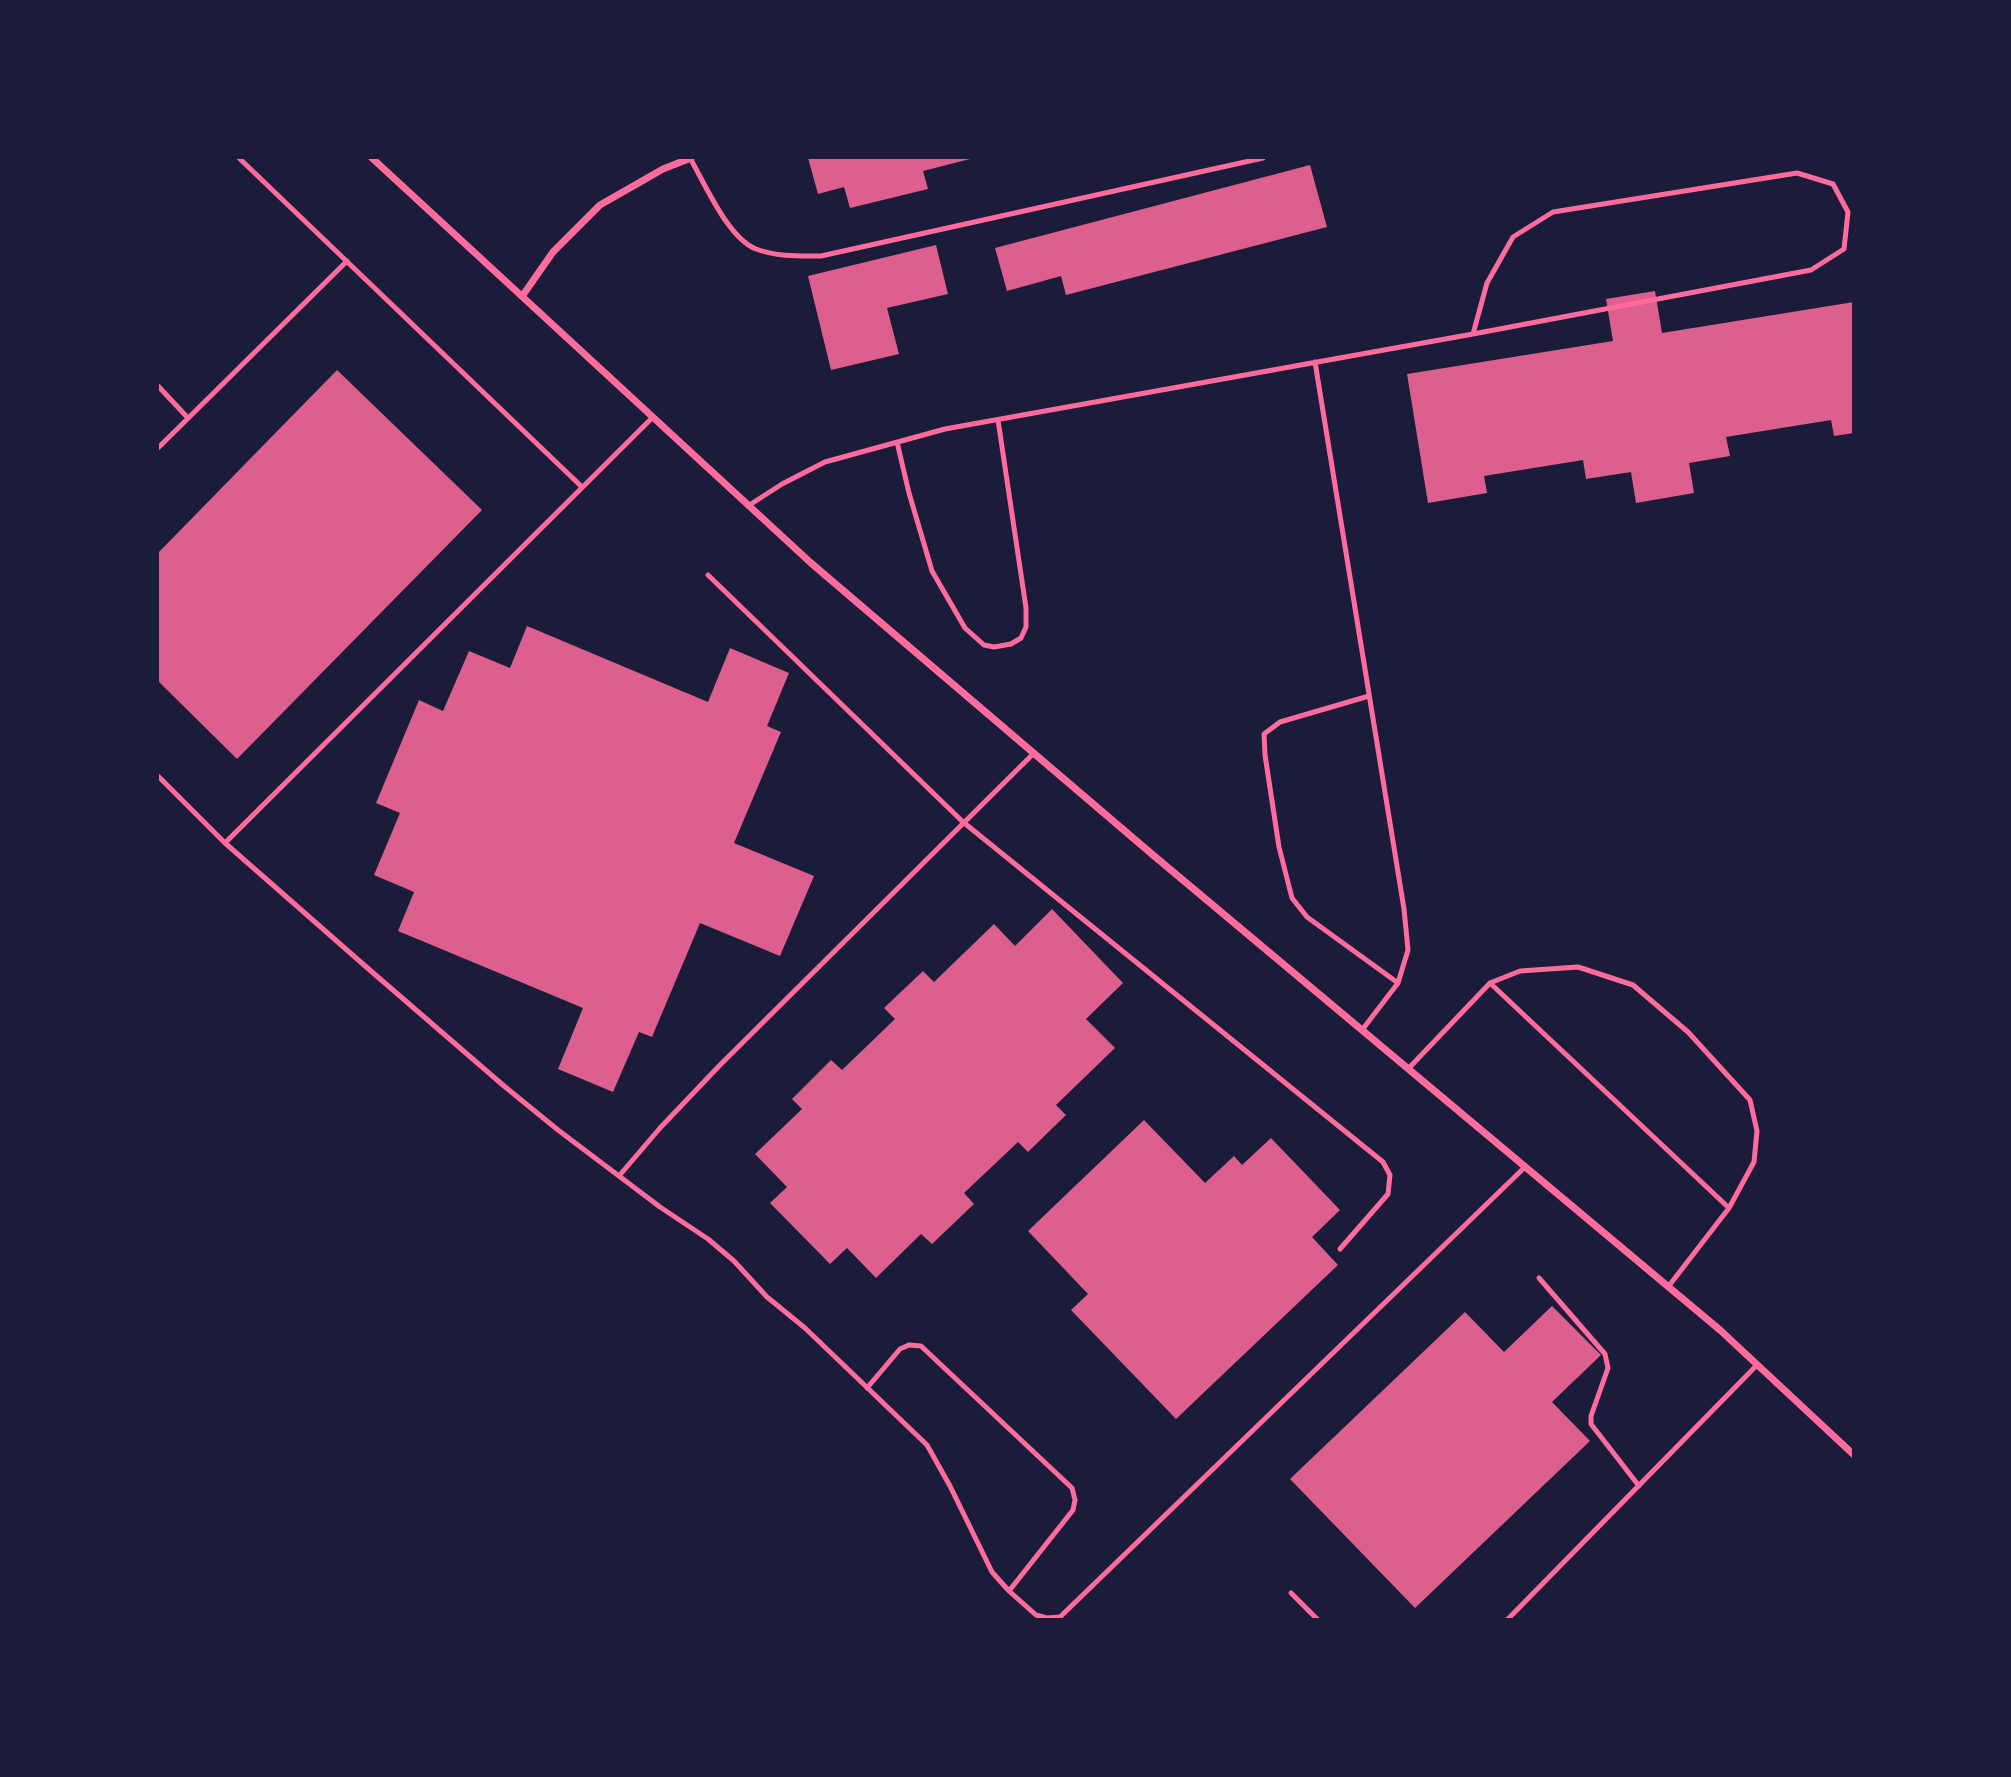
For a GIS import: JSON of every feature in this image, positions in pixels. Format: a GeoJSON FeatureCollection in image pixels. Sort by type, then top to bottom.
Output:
{"type":"FeatureCollection","features":[{"type":"Feature","properties":{"kind":"street"},"geometry":{"type":"LineString","coordinates":[[372,158],[811,563],[1720,1330],[1853,1455]]}},
{"type":"Feature","properties":{"kind":"street"},"geometry":{"type":"LineString","coordinates":[[523,295],[553,253],[600,205],[663,169],[690,158]]}},
{"type":"Feature","properties":{"kind":"lane"},"geometry":{"type":"LineString","coordinates":[[239,158],[582,487]]}},
{"type":"Feature","properties":{"kind":"lane"},"geometry":{"type":"LineString","coordinates":[[690,158],[729,227],[755,249],[787,256],[821,256],[1263,158]]}},
{"type":"Feature","properties":{"kind":"lane"},"geometry":{"type":"LineString","coordinates":[[748,506],[782,484],[825,462],[945,429],[1473,334],[1811,270],[1844,249],[1848,212],[1833,184],[1797,173],[1553,212],[1513,237],[1487,283],[1473,334]]}},
{"type":"Feature","properties":{"kind":"lane"},"geometry":{"type":"LineString","coordinates":[[158,447],[347,261]]}},
{"type":"Feature","properties":{"kind":"lane"},"geometry":{"type":"LineString","coordinates":[[1315,362],[1404,909],[1408,950],[1398,983],[1362,1030]]}},
{"type":"Feature","properties":{"kind":"lane"},"geometry":{"type":"LineString","coordinates":[[158,386],[188,418]]}},
{"type":"Feature","properties":{"kind":"lane"},"geometry":{"type":"LineString","coordinates":[[225,843],[653,417]]}},
{"type":"Feature","properties":{"kind":"lane"},"geometry":{"type":"LineString","coordinates":[[897,442],[932,571],[965,628],[984,645],[994,647],[1011,644],[1021,638],[1026,627],[1026,608],[998,420]]}},
{"type":"Feature","properties":{"kind":"lane"},"geometry":{"type":"LineString","coordinates":[[708,575],[963,822],[1383,1162],[1390,1175],[1388,1194],[1340,1249]]}},
{"type":"Feature","properties":{"kind":"lane"},"geometry":{"type":"LineString","coordinates":[[1369,695],[1280,722],[1264,734],[1265,754],[1279,847],[1292,898],[1307,917],[1398,983]]}},
{"type":"Feature","properties":{"kind":"lane"},"geometry":{"type":"LineString","coordinates":[[619,1176],[711,1074],[1034,753]]}},
{"type":"Feature","properties":{"kind":"lane"},"geometry":{"type":"LineString","coordinates":[[158,776],[225,843],[504,1086],[660,1207],[708,1239],[734,1261],[767,1297],[805,1328],[927,1445],[992,1572],[1036,1615],[1060,1617],[1525,1167]]}},
{"type":"Feature","properties":{"kind":"lane"},"geometry":{"type":"LineString","coordinates":[[1408,1069],[1490,983],[1520,971],[1578,967],[1633,985],[1688,1032],[1750,1100],[1757,1130],[1754,1162],[1729,1208],[1668,1287]]}},
{"type":"Feature","properties":{"kind":"lane"},"geometry":{"type":"LineString","coordinates":[[1490,983],[1729,1208]]}},
{"type":"Feature","properties":{"kind":"lane"},"geometry":{"type":"LineString","coordinates":[[1539,1278],[1605,1354],[1608,1368],[1591,1416],[1591,1424],[1639,1486]]}},
{"type":"Feature","properties":{"kind":"lane"},"geometry":{"type":"LineString","coordinates":[[867,1388],[900,1349],[909,1345],[921,1346],[1072,1488],[1075,1500],[1073,1510],[1009,1591]]}},
{"type":"Feature","properties":{"kind":"lane"},"geometry":{"type":"LineString","coordinates":[[1507,1619],[1757,1365]]}},
{"type":"Feature","properties":{"kind":"lane"},"geometry":{"type":"LineString","coordinates":[[1291,1593],[1318,1619]]}},
{"type":"Feature","properties":{"kind":"building"},"geometry":{"type":"Polygon","coordinates":[[[808,158],[974,158],[923,171],[928,189],[850,208],[844,187],[818,194],[808,158]]]}},
{"type":"Feature","properties":{"kind":"building"},"geometry":{"type":"Polygon","coordinates":[[[1310,165],[1327,227],[1066,295],[1061,276],[1007,291],[995,248],[1310,165]]]}},
{"type":"Feature","properties":{"kind":"building"},"geometry":{"type":"Polygon","coordinates":[[[936,245],[948,294],[887,308],[899,354],[831,370],[808,276],[936,245]]]}},
{"type":"Feature","properties":{"kind":"building"},"geometry":{"type":"Polygon","coordinates":[[[1655,291],[1662,333],[1854,302],[1854,433],[1834,436],[1831,420],[1726,437],[1730,456],[1689,463],[1694,493],[1636,503],[1631,472],[1586,479],[1583,460],[1484,476],[1487,493],[1428,503],[1407,374],[1613,341],[1606,299],[1655,291]]]}},
{"type":"Feature","properties":{"kind":"building"},"geometry":{"type":"Polygon","coordinates":[[[337,370],[482,510],[237,759],[158,681],[158,553],[337,370]]]}},
{"type":"Feature","properties":{"kind":"building"},"geometry":{"type":"Polygon","coordinates":[[[527,626],[708,702],[730,648],[789,673],[767,726],[781,732],[734,843],[814,876],[780,956],[700,923],[652,1037],[639,1032],[613,1092],[558,1069],[583,1008],[398,931],[414,892],[374,875],[400,813],[376,803],[419,700],[443,711],[469,651],[510,668],[527,626]]]}},
{"type":"Feature","properties":{"kind":"building"},"geometry":{"type":"Polygon","coordinates":[[[1052,909],[1123,983],[1086,1019],[1115,1048],[1056,1105],[1066,1115],[1028,1152],[1018,1142],[964,1193],[974,1204],[932,1244],[921,1234],[876,1278],[847,1248],[830,1264],[770,1203],[787,1187],[755,1154],[802,1109],[792,1099],[831,1060],[842,1070],[895,1019],[884,1008],[923,971],[934,982],[994,924],[1015,946],[1052,909]]]}},
{"type":"Feature","properties":{"kind":"building"},"geometry":{"type":"Polygon","coordinates":[[[1144,1120],[1205,1183],[1234,1156],[1242,1165],[1271,1138],[1340,1210],[1312,1237],[1338,1265],[1176,1419],[1071,1310],[1088,1294],[1028,1231],[1144,1120]]]}},
{"type":"Feature","properties":{"kind":"building"},"geometry":{"type":"Polygon","coordinates":[[[1552,1306],[1601,1355],[1552,1402],[1590,1441],[1415,1608],[1290,1479],[1465,1312],[1504,1352],[1552,1306]]]}}]}
